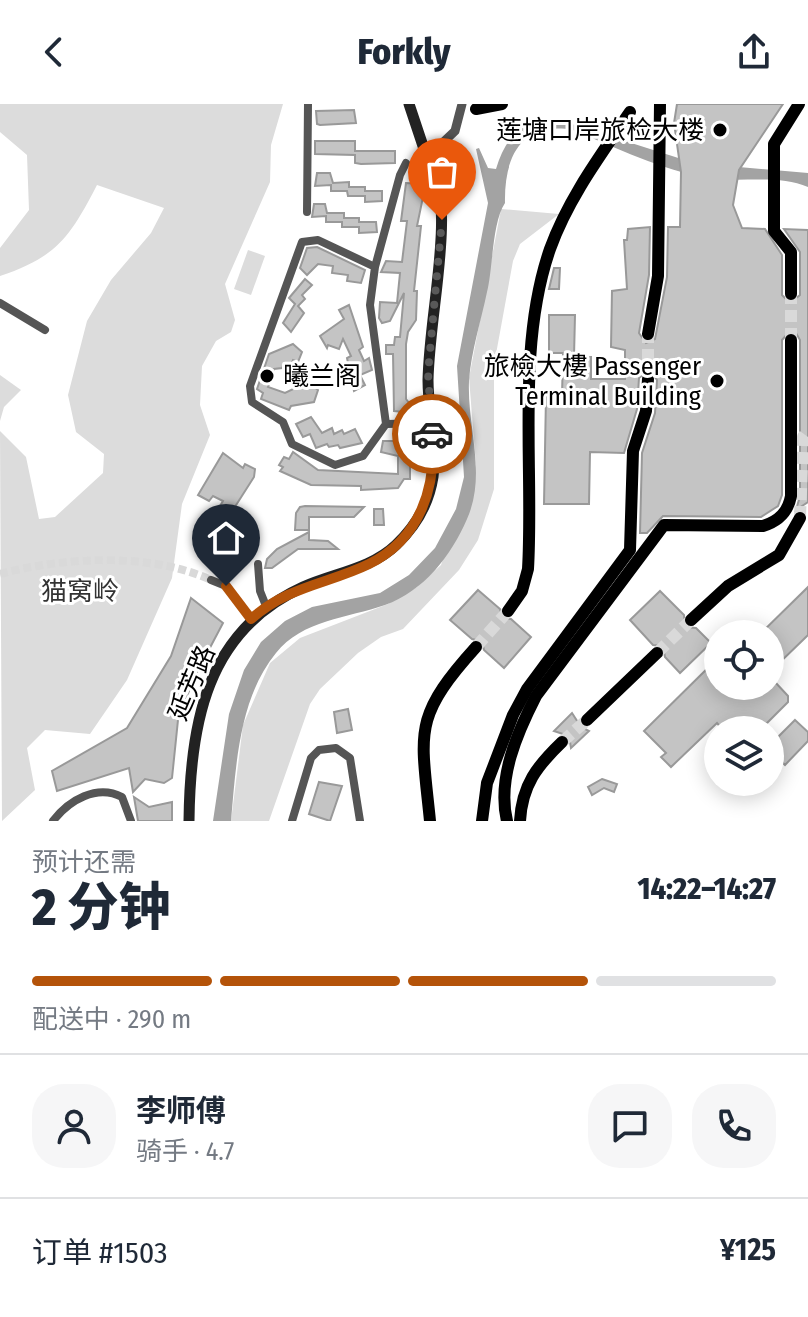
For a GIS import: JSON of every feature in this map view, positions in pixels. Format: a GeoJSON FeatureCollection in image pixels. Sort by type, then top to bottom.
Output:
{"type":"FeatureCollection","features":[{"type":"Feature","properties":{"kind":"highway"},"geometry":{"type":"LineString","coordinates":[[479,107],[502,104]]}},
{"type":"Feature","properties":{"kind":"highway"},"geometry":{"type":"LineString","coordinates":[[648,334],[658,276],[657,120],[660,104]]}},
{"type":"Feature","properties":{"kind":"highway"},"geometry":{"type":"LineString","coordinates":[[791,294],[791,252],[774,229],[774,144],[799,104]]}},
{"type":"Feature","properties":{"kind":"highway"},"geometry":{"type":"LineString","coordinates":[[508,611],[522,591],[528,569],[533,326],[544,267],[571,204],[630,112]]}},
{"type":"Feature","properties":{"kind":"highway"},"geometry":{"type":"LineString","coordinates":[[482,821],[487,783],[518,718],[664,525],[763,526],[785,512],[791,496],[791,340]]}},
{"type":"Feature","properties":{"kind":"highway"},"geometry":{"type":"LineString","coordinates":[[507,821],[504,810],[508,769],[527,689],[627,557],[632,526],[633,451],[646,411],[648,379]]}},
{"type":"Feature","properties":{"kind":"highway"},"geometry":{"type":"LineString","coordinates":[[691,620],[728,586],[779,555],[800,518]]}},
{"type":"Feature","properties":{"kind":"highway"},"geometry":{"type":"LineString","coordinates":[[430,821],[423,752],[426,718],[442,687],[476,647]]}},
{"type":"Feature","properties":{"kind":"highway"},"geometry":{"type":"LineString","coordinates":[[587,720],[657,653]]}},
{"type":"Feature","properties":{"kind":"highway"},"geometry":{"type":"LineString","coordinates":[[520,821],[530,777],[562,742]]}},
{"type":"Feature","properties":{"kind":"main road","name":"延芳路"},"geometry":{"type":"LineString","coordinates":[[189,821],[190,763],[198,715],[230,647],[251,619],[266,606],[308,585],[367,565],[397,544],[422,511],[429,493],[434,459],[428,373],[442,198],[433,152],[423,146],[409,104]]}},
{"type":"Feature","properties":{"kind":"street"},"geometry":{"type":"LineString","coordinates":[[307,212],[308,104]]}},
{"type":"Feature","properties":{"kind":"street"},"geometry":{"type":"LineString","coordinates":[[433,152],[445,143],[460,117],[462,104]]}},
{"type":"Feature","properties":{"kind":"street"},"geometry":{"type":"LineString","coordinates":[[460,117],[479,107]]}},
{"type":"Feature","properties":{"kind":"street"},"geometry":{"type":"LineString","coordinates":[[375,267],[318,240],[302,242],[250,386],[256,408],[283,422],[292,444],[335,465],[363,456],[386,424],[370,322],[375,267],[406,163]]}},
{"type":"Feature","properties":{"kind":"street"},"geometry":{"type":"LineString","coordinates":[[0,303],[45,330]]}},
{"type":"Feature","properties":{"kind":"street"},"geometry":{"type":"LineString","coordinates":[[386,424],[431,423]]}},
{"type":"Feature","properties":{"kind":"street"},"geometry":{"type":"LineString","coordinates":[[258,564],[260,591],[266,606]]}},
{"type":"Feature","properties":{"kind":"street"},"geometry":{"type":"LineString","coordinates":[[211,580],[226,586],[251,619]]}},
{"type":"Feature","properties":{"kind":"street"},"geometry":{"type":"LineString","coordinates":[[292,821],[309,762],[323,749],[340,748],[348,754],[360,821]]}},
{"type":"Feature","properties":{"kind":"street"},"geometry":{"type":"LineString","coordinates":[[53,821],[71,803],[108,792],[122,797],[131,821]]}},
{"type":"Feature","properties":{"kind":"street"},"geometry":{"type":"LineString","coordinates":[[353,821],[357,805]]}},
{"type":"Feature","properties":{"kind":"green space","name":"猫窝岭"},"geometry":{"type":"Polygon","coordinates":[[[0,104],[283,104],[271,145],[270,182],[225,284],[235,320],[231,332],[216,341],[202,366],[200,405],[210,435],[182,504],[172,578],[127,680],[90,734],[45,730],[27,748],[35,790],[2,821],[0,431],[26,457],[39,519],[55,517],[103,473],[104,454],[76,432],[68,395],[87,321],[111,280],[151,233],[164,208],[97,185],[60,243],[35,261],[0,276],[0,248],[29,210],[27,155],[0,132],[0,104]]]}},
{"type":"Feature","properties":{"kind":"green space"},"geometry":{"type":"Polygon","coordinates":[[[501,209],[559,214],[520,244],[513,261],[494,365],[494,489],[478,540],[459,570],[403,629],[381,637],[358,653],[320,689],[310,704],[269,821],[231,821],[243,725],[270,663],[300,638],[388,604],[417,587],[441,565],[476,465],[469,378],[501,209]]]}},
{"type":"Feature","properties":{"kind":"green space"},"geometry":{"type":"Polygon","coordinates":[[[248,250],[265,256],[251,295],[234,289],[248,250]]]}},
{"type":"Feature","properties":{"kind":"green space"},"geometry":{"type":"Polygon","coordinates":[[[0,375],[21,390],[4,407],[0,421],[0,375]]]}},
{"type":"Feature","properties":{"kind":"shaded area"},"geometry":{"type":"Polygon","coordinates":[[[553,118],[694,163],[808,173],[808,187],[784,181],[709,178],[674,170],[573,130],[540,131],[519,146],[508,171],[505,203],[498,222],[470,370],[469,399],[476,468],[473,502],[467,519],[435,571],[412,591],[385,605],[312,627],[299,633],[276,653],[254,690],[247,711],[238,755],[231,821],[213,821],[229,714],[244,670],[261,642],[285,621],[312,607],[380,593],[409,575],[435,548],[456,509],[464,477],[457,366],[488,203],[476,149],[479,148],[488,168],[496,169],[509,140],[516,133],[531,123],[553,118]]]}},
{"type":"Feature","properties":{"kind":"building","name":"旅檢大樓 Passenger Terminal Building"},"geometry":{"type":"Polygon","coordinates":[[[677,104],[783,104],[739,170],[733,205],[742,228],[765,229],[782,255],[782,295],[790,303],[800,295],[800,252],[784,229],[808,230],[808,502],[796,510],[800,496],[800,340],[796,333],[790,331],[782,340],[782,495],[778,506],[761,517],[663,516],[647,533],[640,533],[642,453],[655,413],[657,380],[649,370],[639,378],[637,409],[624,453],[590,452],[589,504],[544,504],[546,396],[562,396],[563,353],[549,353],[549,315],[575,315],[574,357],[591,357],[591,379],[625,379],[625,350],[611,347],[612,291],[627,289],[624,240],[627,240],[628,229],[650,227],[649,275],[639,333],[646,343],[655,339],[667,277],[668,227],[680,227],[681,172],[674,123],[677,104]]]}},
{"type":"Feature","properties":{"kind":"building"},"geometry":{"type":"Polygon","coordinates":[[[354,110],[356,123],[320,125],[317,124],[316,111],[354,110]]]}},
{"type":"Feature","properties":{"kind":"building"},"geometry":{"type":"Polygon","coordinates":[[[315,141],[355,141],[355,151],[395,151],[395,163],[361,164],[355,163],[355,155],[315,154],[315,141]]]}},
{"type":"Feature","properties":{"kind":"building"},"geometry":{"type":"Polygon","coordinates":[[[317,173],[330,173],[333,183],[349,182],[349,187],[382,191],[382,201],[365,202],[365,196],[348,196],[347,191],[331,191],[331,185],[315,186],[317,173]]]}},
{"type":"Feature","properties":{"kind":"building"},"geometry":{"type":"Polygon","coordinates":[[[406,183],[421,184],[420,196],[423,197],[417,226],[421,226],[414,291],[417,291],[416,320],[408,332],[406,344],[406,399],[410,404],[404,412],[394,411],[393,354],[386,354],[386,345],[394,345],[395,337],[400,337],[404,293],[390,321],[382,323],[379,318],[380,302],[397,303],[400,273],[381,272],[386,261],[402,262],[407,221],[401,221],[406,183]]]}},
{"type":"Feature","properties":{"kind":"building"},"geometry":{"type":"Polygon","coordinates":[[[314,204],[325,204],[327,213],[344,213],[344,218],[376,222],[377,232],[359,233],[359,227],[342,227],[342,222],[326,222],[326,216],[312,217],[314,204]]]}},
{"type":"Feature","properties":{"kind":"building"},"geometry":{"type":"Polygon","coordinates":[[[317,247],[365,270],[361,283],[347,281],[348,275],[332,273],[333,266],[318,264],[307,275],[300,268],[307,248],[317,247]]]}},
{"type":"Feature","properties":{"kind":"building"},"geometry":{"type":"Polygon","coordinates":[[[554,268],[560,268],[559,289],[549,289],[554,268]]]}},
{"type":"Feature","properties":{"kind":"building"},"geometry":{"type":"Polygon","coordinates":[[[305,279],[312,285],[302,295],[305,299],[298,306],[304,313],[291,332],[283,323],[295,304],[289,298],[305,279]]]}},
{"type":"Feature","properties":{"kind":"building"},"geometry":{"type":"Polygon","coordinates":[[[349,305],[363,347],[359,350],[364,361],[369,358],[372,370],[360,375],[365,385],[354,391],[347,358],[351,356],[343,339],[339,349],[328,345],[327,348],[320,336],[344,319],[339,310],[349,305]]]}},
{"type":"Feature","properties":{"kind":"building","name":"曦兰阁"},"geometry":{"type":"Polygon","coordinates":[[[293,344],[302,352],[298,362],[293,360],[291,365],[285,363],[282,368],[274,369],[268,387],[285,393],[308,382],[318,390],[314,402],[291,406],[289,410],[261,399],[263,393],[257,389],[269,354],[293,344]]]}},
{"type":"Feature","properties":{"kind":"building"},"geometry":{"type":"Polygon","coordinates":[[[311,417],[322,433],[332,428],[334,434],[355,429],[362,443],[340,448],[327,444],[316,448],[310,434],[303,437],[296,424],[311,417]]]}},
{"type":"Feature","properties":{"kind":"building"},"geometry":{"type":"Polygon","coordinates":[[[383,441],[400,441],[400,448],[410,448],[410,479],[404,479],[398,488],[361,490],[361,486],[311,485],[280,471],[283,467],[279,465],[284,457],[289,459],[293,452],[318,470],[398,474],[398,456],[381,452],[383,441]]]}},
{"type":"Feature","properties":{"kind":"building"},"geometry":{"type":"Polygon","coordinates":[[[223,453],[243,468],[245,464],[255,469],[254,477],[231,513],[220,506],[223,501],[213,496],[209,501],[198,495],[223,453]]]}},
{"type":"Feature","properties":{"kind":"building"},"geometry":{"type":"Polygon","coordinates":[[[300,507],[364,507],[354,517],[309,517],[309,530],[295,530],[296,513],[300,507]]]}},
{"type":"Feature","properties":{"kind":"building"},"geometry":{"type":"Polygon","coordinates":[[[374,509],[383,509],[384,525],[374,525],[374,509]]]}},
{"type":"Feature","properties":{"kind":"building"},"geometry":{"type":"Polygon","coordinates":[[[309,532],[309,540],[328,541],[338,549],[298,549],[272,568],[265,568],[267,559],[277,549],[309,532]]]}},
{"type":"Feature","properties":{"kind":"building"},"geometry":{"type":"Polygon","coordinates":[[[808,587],[808,635],[784,658],[784,620],[774,620],[808,587]]]}},
{"type":"Feature","properties":{"kind":"building"},"geometry":{"type":"Polygon","coordinates":[[[478,590],[500,609],[502,618],[511,619],[531,637],[504,668],[484,650],[482,641],[472,639],[450,620],[478,590]]]}},
{"type":"Feature","properties":{"kind":"building"},"geometry":{"type":"Polygon","coordinates":[[[660,591],[684,615],[685,627],[696,628],[704,636],[704,650],[680,673],[665,657],[663,646],[653,645],[630,620],[660,591]]]}},
{"type":"Feature","properties":{"kind":"building"},"geometry":{"type":"Polygon","coordinates":[[[191,598],[223,623],[194,678],[178,720],[172,778],[164,783],[145,779],[133,792],[129,768],[57,791],[52,771],[127,728],[171,656],[191,598]]]}},
{"type":"Feature","properties":{"kind":"building"},"geometry":{"type":"Polygon","coordinates":[[[704,672],[704,700],[784,700],[784,692],[788,696],[788,702],[774,716],[704,716],[704,735],[671,767],[661,757],[666,753],[644,731],[704,672]]]}},
{"type":"Feature","properties":{"kind":"building"},"geometry":{"type":"Polygon","coordinates":[[[348,709],[352,730],[337,733],[334,712],[348,709]]]}},
{"type":"Feature","properties":{"kind":"building"},"geometry":{"type":"Polygon","coordinates":[[[572,713],[581,727],[589,731],[571,748],[569,736],[554,731],[572,713]]]}},
{"type":"Feature","properties":{"kind":"building"},"geometry":{"type":"Polygon","coordinates":[[[795,720],[808,732],[808,741],[785,765],[784,764],[784,731],[795,720]]]}},
{"type":"Feature","properties":{"kind":"building"},"geometry":{"type":"Polygon","coordinates":[[[602,779],[617,784],[614,792],[604,788],[592,795],[588,787],[602,779]]]}},
{"type":"Feature","properties":{"kind":"building"},"geometry":{"type":"Polygon","coordinates":[[[319,782],[342,786],[330,821],[309,814],[319,782]]]}},
{"type":"Feature","properties":{"kind":"building"},"geometry":{"type":"Polygon","coordinates":[[[134,797],[149,807],[172,802],[172,821],[138,821],[134,797]]]}},
{"type":"Feature","properties":{"kind":"tunnel"},"geometry":{"type":"LineString","coordinates":[[791,294],[791,340]]}},
{"type":"Feature","properties":{"kind":"tunnel"},"geometry":{"type":"LineString","coordinates":[[648,334],[648,379]]}},
{"type":"Feature","properties":{"kind":"tunnel"},"geometry":{"type":"LineString","coordinates":[[800,518],[803,437],[808,430]]}},
{"type":"Feature","properties":{"kind":"tunnel"},"geometry":{"type":"LineString","coordinates":[[0,574],[51,564],[106,560],[161,565],[211,580]]}},
{"type":"Feature","properties":{"kind":"tunnel"},"geometry":{"type":"LineString","coordinates":[[476,647],[508,611]]}},
{"type":"Feature","properties":{"kind":"tunnel"},"geometry":{"type":"LineString","coordinates":[[657,653],[691,620]]}},
{"type":"Feature","properties":{"kind":"tunnel"},"geometry":{"type":"LineString","coordinates":[[562,742],[587,720]]}},
{"type":"Feature","properties":{"kind":"way so far"},"geometry":{"type":"LineString","coordinates":[[432,434],[428,373],[442,220]]}},
{"type":"Feature","properties":{"kind":"place","name":"莲塘口岸旅检大楼"},"geometry":{"type":"Point","coordinates":[720,130]}},
{"type":"Feature","properties":{"kind":"place","name":"曦兰阁"},"geometry":{"type":"Point","coordinates":[267,376]}},
{"type":"Feature","properties":{"kind":"place","name":"旅檢大樓 Passenger Terminal Building"},"geometry":{"type":"Point","coordinates":[717,381]}},
{"type":"Feature","properties":{"kind":"route"},"geometry":{"type":"LineString","coordinates":[[226,586],[251,619],[282,597],[328,577],[367,565],[385,554],[413,526],[422,511],[433,476],[432,434]]}}]}
